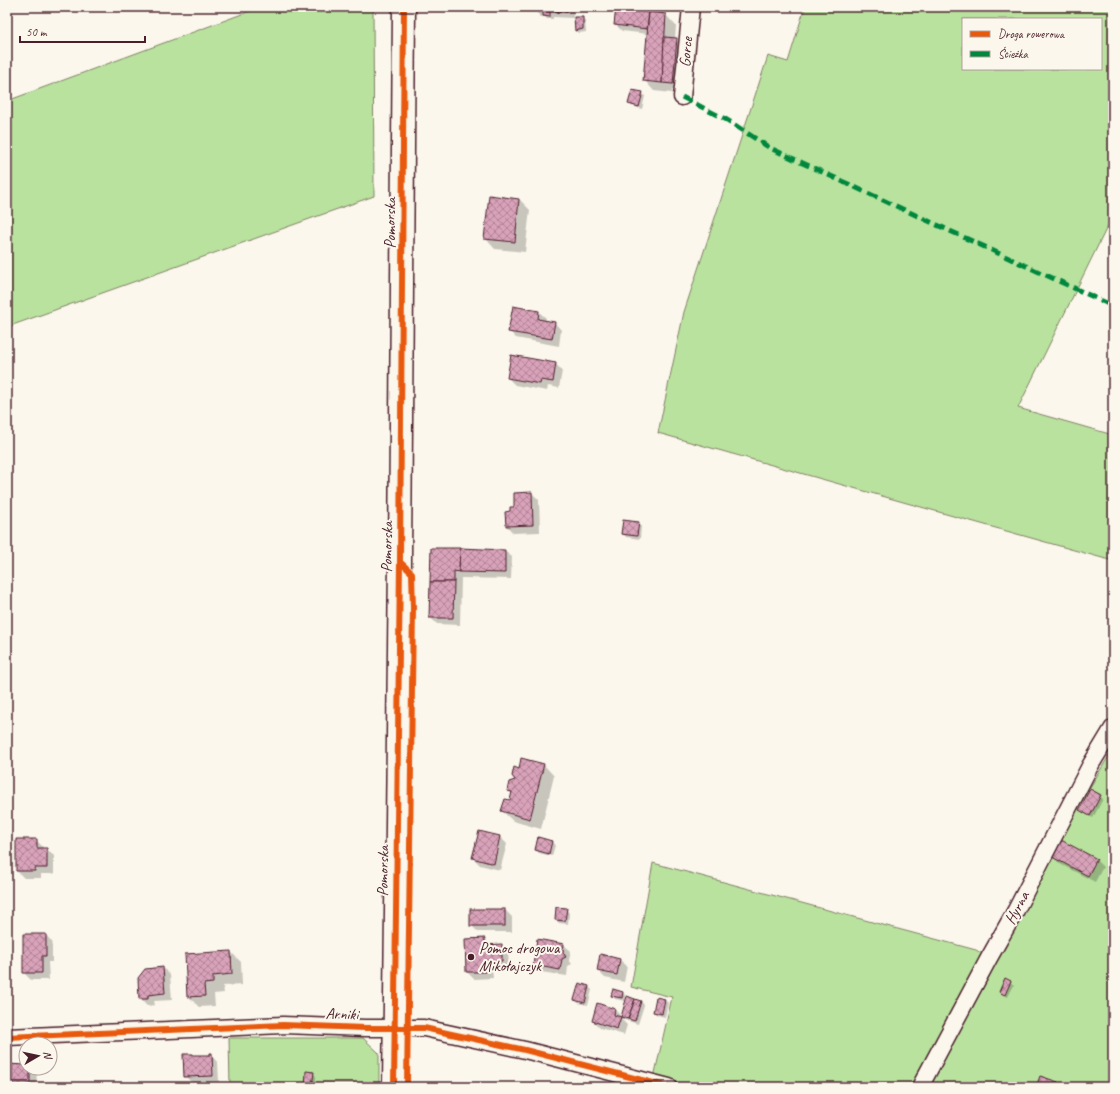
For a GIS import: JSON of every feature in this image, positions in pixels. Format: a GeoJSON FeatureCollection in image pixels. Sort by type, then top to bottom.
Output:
{"type":"FeatureCollection","features":[{"type":"Feature","properties":{"kind":"street","name":"Pomorska"},"geometry":{"type":"LineString","coordinates":[[394,1087],[404,7]]}},
{"type":"Feature","properties":{"kind":"street","name":"Gorce"},"geometry":{"type":"LineString","coordinates":[[682,97],[691,7]]}},
{"type":"Feature","properties":{"kind":"street","name":"Hyrna"},"geometry":{"type":"LineString","coordinates":[[920,1087],[1016,910],[1090,766],[1113,728]]}},
{"type":"Feature","properties":{"kind":"street","name":"Arniki"},"geometry":{"type":"LineString","coordinates":[[7,1037],[283,1025],[365,1028],[412,1027],[432,1029],[525,1050],[669,1087]]}},
{"type":"Feature","properties":{"kind":"green space"},"geometry":{"type":"Polygon","coordinates":[[[261,7],[373,7],[374,196],[7,327],[7,101],[261,7]]]}},
{"type":"Feature","properties":{"kind":"green space"},"geometry":{"type":"Polygon","coordinates":[[[805,7],[1113,7],[1113,215],[1018,408],[1113,435],[1113,561],[658,433],[684,312],[768,56],[788,62],[805,7]]]}},
{"type":"Feature","properties":{"kind":"green space"},"geometry":{"type":"Polygon","coordinates":[[[1113,749],[1113,1087],[669,1087],[653,1082],[672,997],[631,987],[653,863],[976,950],[989,958],[1016,910],[1113,749]]]}},
{"type":"Feature","properties":{"kind":"green space"},"geometry":{"type":"Polygon","coordinates":[[[229,1038],[363,1038],[379,1053],[379,1087],[230,1087],[229,1038]]]}},
{"type":"Feature","properties":{"kind":"building"},"geometry":{"type":"Polygon","coordinates":[[[533,7],[567,7],[567,12],[533,10],[533,7]]]}},
{"type":"Feature","properties":{"kind":"building"},"geometry":{"type":"Polygon","coordinates":[[[616,7],[658,7],[657,13],[649,12],[647,29],[614,25],[616,7]]]}},
{"type":"Feature","properties":{"kind":"building"},"geometry":{"type":"Polygon","coordinates":[[[543,11],[550,11],[550,17],[543,16],[543,11]]]}},
{"type":"Feature","properties":{"kind":"building"},"geometry":{"type":"Polygon","coordinates":[[[649,12],[666,14],[662,83],[643,81],[649,12]]]}},
{"type":"Feature","properties":{"kind":"building"},"geometry":{"type":"Polygon","coordinates":[[[574,17],[583,17],[583,29],[575,31],[574,17]]]}},
{"type":"Feature","properties":{"kind":"building"},"geometry":{"type":"Polygon","coordinates":[[[664,37],[677,38],[673,84],[662,83],[664,37]]]}},
{"type":"Feature","properties":{"kind":"building"},"geometry":{"type":"Polygon","coordinates":[[[632,90],[643,92],[639,107],[628,104],[632,90]]]}},
{"type":"Feature","properties":{"kind":"building"},"geometry":{"type":"Polygon","coordinates":[[[489,195],[519,199],[515,242],[484,239],[489,195]]]}},
{"type":"Feature","properties":{"kind":"building"},"geometry":{"type":"Polygon","coordinates":[[[513,306],[539,311],[538,319],[555,322],[552,339],[508,332],[513,306]]]}},
{"type":"Feature","properties":{"kind":"building"},"geometry":{"type":"Polygon","coordinates":[[[511,355],[556,363],[553,382],[541,380],[540,384],[507,378],[511,355]]]}},
{"type":"Feature","properties":{"kind":"building"},"geometry":{"type":"Polygon","coordinates":[[[532,492],[533,525],[506,526],[505,512],[510,511],[510,507],[514,507],[514,493],[532,492]]]}},
{"type":"Feature","properties":{"kind":"building"},"geometry":{"type":"Polygon","coordinates":[[[623,520],[639,522],[637,536],[621,534],[623,520]]]}},
{"type":"Feature","properties":{"kind":"building"},"geometry":{"type":"Polygon","coordinates":[[[431,548],[460,548],[459,572],[454,571],[454,582],[430,582],[431,548]]]}},
{"type":"Feature","properties":{"kind":"building"},"geometry":{"type":"Polygon","coordinates":[[[460,548],[505,550],[505,573],[459,572],[460,548]]]}},
{"type":"Feature","properties":{"kind":"building"},"geometry":{"type":"Polygon","coordinates":[[[430,582],[454,582],[453,618],[429,618],[430,582]]]}},
{"type":"Feature","properties":{"kind":"building"},"geometry":{"type":"Polygon","coordinates":[[[521,758],[544,764],[530,819],[501,811],[505,799],[510,800],[512,792],[507,791],[509,782],[515,780],[512,776],[514,767],[519,769],[521,758]]]}},
{"type":"Feature","properties":{"kind":"building"},"geometry":{"type":"Polygon","coordinates":[[[1090,789],[1101,795],[1090,816],[1079,810],[1090,789]]]}},
{"type":"Feature","properties":{"kind":"building"},"geometry":{"type":"Polygon","coordinates":[[[479,831],[500,836],[494,864],[472,858],[479,831]]]}},
{"type":"Feature","properties":{"kind":"building"},"geometry":{"type":"Polygon","coordinates":[[[538,837],[552,841],[549,854],[535,850],[538,837]]]}},
{"type":"Feature","properties":{"kind":"building"},"geometry":{"type":"Polygon","coordinates":[[[16,839],[37,839],[37,848],[47,848],[47,868],[35,868],[35,871],[16,871],[16,839]]]}},
{"type":"Feature","properties":{"kind":"building"},"geometry":{"type":"Polygon","coordinates":[[[1061,840],[1097,859],[1088,876],[1052,857],[1061,840]]]}},
{"type":"Feature","properties":{"kind":"building"},"geometry":{"type":"Polygon","coordinates":[[[556,907],[567,908],[565,921],[555,920],[556,907]]]}},
{"type":"Feature","properties":{"kind":"building"},"geometry":{"type":"Polygon","coordinates":[[[470,909],[505,909],[505,926],[470,926],[470,909]]]}},
{"type":"Feature","properties":{"kind":"building"},"geometry":{"type":"Polygon","coordinates":[[[23,934],[46,934],[46,956],[42,956],[42,973],[23,973],[23,934]]]}},
{"type":"Feature","properties":{"kind":"building"},"geometry":{"type":"Polygon","coordinates":[[[485,938],[485,945],[502,944],[502,961],[486,961],[486,972],[466,972],[465,939],[485,938]]]}},
{"type":"Feature","properties":{"kind":"building"},"geometry":{"type":"Polygon","coordinates":[[[537,939],[564,944],[563,952],[566,957],[562,959],[560,970],[533,965],[537,939]]]}},
{"type":"Feature","properties":{"kind":"building"},"geometry":{"type":"Polygon","coordinates":[[[231,951],[232,974],[213,976],[213,983],[204,984],[205,996],[187,997],[185,954],[231,951]]]}},
{"type":"Feature","properties":{"kind":"building"},"geometry":{"type":"Polygon","coordinates":[[[600,954],[620,959],[617,975],[597,971],[600,954]]]}},
{"type":"Feature","properties":{"kind":"building"},"geometry":{"type":"Polygon","coordinates":[[[163,967],[165,993],[148,995],[148,999],[139,999],[138,978],[145,969],[163,967]]]}},
{"type":"Feature","properties":{"kind":"building"},"geometry":{"type":"Polygon","coordinates":[[[1005,978],[1011,981],[1005,995],[999,992],[1005,978]]]}},
{"type":"Feature","properties":{"kind":"building"},"geometry":{"type":"Polygon","coordinates":[[[579,983],[589,986],[585,1003],[574,1000],[579,983]]]}},
{"type":"Feature","properties":{"kind":"building"},"geometry":{"type":"Polygon","coordinates":[[[613,989],[623,992],[622,998],[611,996],[613,989]]]}},
{"type":"Feature","properties":{"kind":"building"},"geometry":{"type":"Polygon","coordinates":[[[627,996],[635,999],[628,1019],[621,1017],[627,996]]]}},
{"type":"Feature","properties":{"kind":"building"},"geometry":{"type":"Polygon","coordinates":[[[656,997],[665,999],[662,1014],[653,1012],[656,997]]]}},
{"type":"Feature","properties":{"kind":"building"},"geometry":{"type":"Polygon","coordinates":[[[635,999],[641,1001],[635,1021],[628,1019],[635,999]]]}},
{"type":"Feature","properties":{"kind":"building"},"geometry":{"type":"Polygon","coordinates":[[[597,1003],[615,1009],[614,1015],[621,1017],[617,1029],[592,1021],[597,1003]]]}},
{"type":"Feature","properties":{"kind":"building"},"geometry":{"type":"Polygon","coordinates":[[[210,1053],[212,1053],[213,1076],[184,1077],[183,1054],[210,1055],[210,1053]]]}},
{"type":"Feature","properties":{"kind":"building"},"geometry":{"type":"Polygon","coordinates":[[[7,1064],[18,1065],[18,1076],[30,1076],[30,1087],[7,1087],[7,1064]]]}},
{"type":"Feature","properties":{"kind":"building"},"geometry":{"type":"Polygon","coordinates":[[[306,1071],[314,1072],[312,1087],[305,1087],[306,1071]]]}},
{"type":"Feature","properties":{"kind":"building"},"geometry":{"type":"Polygon","coordinates":[[[1040,1076],[1058,1082],[1057,1087],[1036,1087],[1040,1076]]]}},
{"type":"Feature","properties":{"kind":"marked path"},"geometry":{"type":"LineString","coordinates":[[682,97],[727,120],[770,148],[1113,306]]}},
{"type":"Feature","properties":{"kind":"cycle path"},"geometry":{"type":"LineString","coordinates":[[394,1087],[404,7]]}},
{"type":"Feature","properties":{"kind":"cycle path"},"geometry":{"type":"LineString","coordinates":[[400,562],[412,573],[413,608],[407,1087]]}},
{"type":"Feature","properties":{"kind":"cycle path"},"geometry":{"type":"LineString","coordinates":[[7,1037],[283,1025],[365,1028],[424,1028],[525,1050],[669,1087]]}},
{"type":"Feature","properties":{"kind":"place","name":"Pomoc drogowa Mikołajczyk"},"geometry":{"type":"Point","coordinates":[471,957]}}]}
